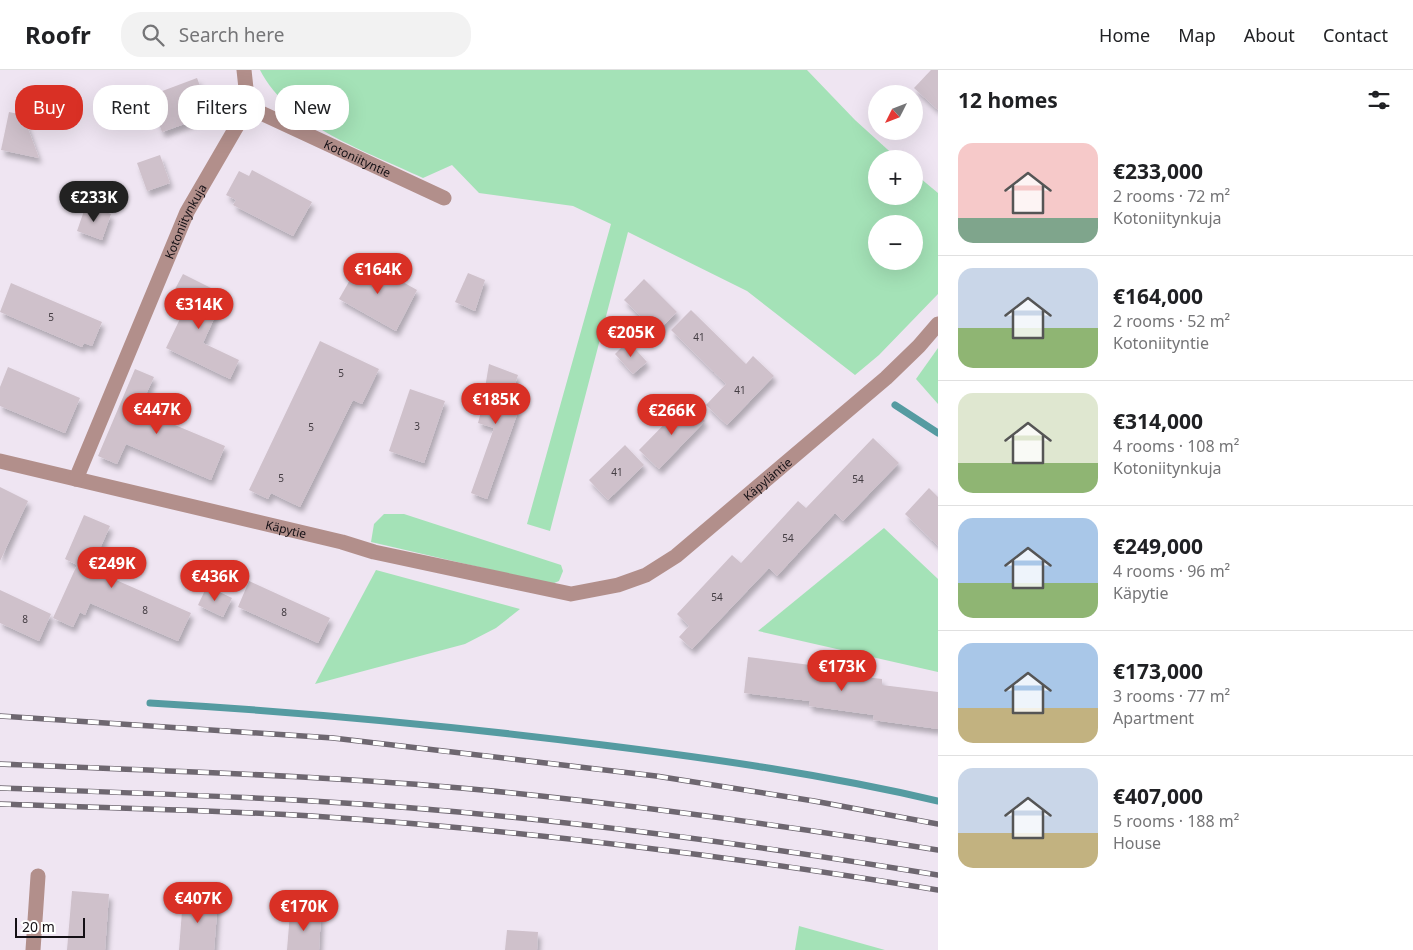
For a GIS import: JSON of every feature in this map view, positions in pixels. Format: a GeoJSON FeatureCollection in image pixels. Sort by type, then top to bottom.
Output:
{"type":"FeatureCollection","features":[{"type":"Feature","properties":{"kind":"street"},"geometry":{"type":"LineString","coordinates":[[244,70],[246,85]]}},
{"type":"Feature","properties":{"kind":"street","name":"Kotoniityntie"},"geometry":{"type":"LineString","coordinates":[[265,115],[444,198]]}},
{"type":"Feature","properties":{"kind":"street","name":"Kotoniitynkuja"},"geometry":{"type":"LineString","coordinates":[[76,480],[187,212],[235,130]]}},
{"type":"Feature","properties":{"kind":"street","name":"Käpyläntie"},"geometry":{"type":"LineString","coordinates":[[571,594],[618,586],[646,575],[676,556],[886,378],[919,346],[938,324]]}},
{"type":"Feature","properties":{"kind":"street","name":"Käpytie"},"geometry":{"type":"LineString","coordinates":[[0,461],[342,542],[374,552],[571,594]]}},
{"type":"Feature","properties":{"kind":"street"},"geometry":{"type":"LineString","coordinates":[[33,950],[38,876]]}},
{"type":"Feature","properties":{"kind":"green space"},"geometry":{"type":"Polygon","coordinates":[[[260,70],[807,70],[868,132],[868,140],[877,140],[888,150],[868,150],[868,205],[923,205],[923,180],[938,193],[938,294],[879,355],[855,375],[747,291],[628,232],[550,531],[527,524],[611,224],[573,206],[479,193],[452,165],[423,178],[332,136],[323,130],[349,130],[349,85],[275,85],[275,92],[260,70]]]}},
{"type":"Feature","properties":{"kind":"green space"},"geometry":{"type":"Polygon","coordinates":[[[938,348],[938,404],[916,379],[938,348]]]}},
{"type":"Feature","properties":{"kind":"green space"},"geometry":{"type":"Polygon","coordinates":[[[384,514],[404,514],[561,565],[563,571],[559,581],[552,584],[371,542],[374,524],[384,514]]]}},
{"type":"Feature","properties":{"kind":"green space"},"geometry":{"type":"Polygon","coordinates":[[[884,528],[938,579],[938,672],[758,631],[884,528]]]}},
{"type":"Feature","properties":{"kind":"green space"},"geometry":{"type":"Polygon","coordinates":[[[376,570],[520,609],[496,628],[465,644],[315,684],[376,570]]]}},
{"type":"Feature","properties":{"kind":"green space"},"geometry":{"type":"Polygon","coordinates":[[[799,926],[885,950],[795,950],[799,926]]]}},
{"type":"Feature","properties":{"kind":"building"},"geometry":{"type":"Polygon","coordinates":[[[931,70],[938,70],[938,110],[923,96],[923,85],[917,85],[931,70]]]}},
{"type":"Feature","properties":{"kind":"building"},"geometry":{"type":"Polygon","coordinates":[[[197,78],[200,85],[178,85],[197,78]]]}},
{"type":"Feature","properties":{"kind":"building"},"geometry":{"type":"Polygon","coordinates":[[[178,85],[178,126],[168,130],[168,89],[178,85]]]}},
{"type":"Feature","properties":{"kind":"building"},"geometry":{"type":"Polygon","coordinates":[[[9,112],[15,113],[15,130],[29,130],[39,158],[1,150],[9,112]]]}},
{"type":"Feature","properties":{"kind":"building"},"geometry":{"type":"Polygon","coordinates":[[[160,155],[170,183],[147,191],[137,163],[160,155]]]}},
{"type":"Feature","properties":{"kind":"building"},"geometry":{"type":"Polygon","coordinates":[[[252,170],[312,202],[293,236],[233,205],[236,200],[226,195],[239,171],[249,176],[252,170]]]}},
{"type":"Feature","properties":{"kind":"building"},"geometry":{"type":"Polygon","coordinates":[[[86,205],[111,214],[102,240],[77,231],[86,205]]]}},
{"type":"Feature","properties":{"kind":"building"},"geometry":{"type":"Polygon","coordinates":[[[362,259],[417,290],[396,331],[339,299],[362,259]]]}},
{"type":"Feature","properties":{"kind":"building"},"geometry":{"type":"Polygon","coordinates":[[[468,273],[485,280],[475,311],[455,302],[468,273]]]}},
{"type":"Feature","properties":{"kind":"building"},"geometry":{"type":"Polygon","coordinates":[[[183,274],[215,290],[208,305],[218,310],[203,343],[239,360],[230,379],[166,348],[190,298],[174,291],[183,274]]]}},
{"type":"Feature","properties":{"kind":"building"},"geometry":{"type":"Polygon","coordinates":[[[644,279],[677,312],[657,332],[624,300],[644,279]]]}},
{"type":"Feature","properties":{"kind":"building"},"geometry":{"type":"Polygon","coordinates":[[[11,283],[102,322],[92,346],[84,343],[82,347],[0,312],[11,283]]]}},
{"type":"Feature","properties":{"kind":"building"},"geometry":{"type":"Polygon","coordinates":[[[691,310],[746,364],[753,356],[774,376],[727,425],[706,405],[726,384],[671,330],[691,310]]]}},
{"type":"Feature","properties":{"kind":"building"},"geometry":{"type":"Polygon","coordinates":[[[320,341],[379,369],[362,404],[353,400],[300,507],[271,493],[268,499],[249,490],[320,341]]]}},
{"type":"Feature","properties":{"kind":"building"},"geometry":{"type":"Polygon","coordinates":[[[628,341],[647,362],[633,374],[615,354],[628,341]]]}},
{"type":"Feature","properties":{"kind":"building"},"geometry":{"type":"Polygon","coordinates":[[[489,364],[518,375],[508,406],[519,409],[487,499],[471,493],[494,428],[478,423],[487,389],[485,388],[489,364]]]}},
{"type":"Feature","properties":{"kind":"building"},"geometry":{"type":"Polygon","coordinates":[[[8,367],[80,398],[65,433],[0,406],[0,387],[8,367]]]}},
{"type":"Feature","properties":{"kind":"building"},"geometry":{"type":"Polygon","coordinates":[[[135,369],[154,377],[139,410],[225,446],[211,480],[126,444],[117,464],[98,456],[135,369]]]}},
{"type":"Feature","properties":{"kind":"building"},"geometry":{"type":"Polygon","coordinates":[[[410,389],[445,401],[424,463],[389,451],[410,389]]]}},
{"type":"Feature","properties":{"kind":"building"},"geometry":{"type":"Polygon","coordinates":[[[686,402],[705,421],[659,469],[639,450],[686,402]]]}},
{"type":"Feature","properties":{"kind":"building"},"geometry":{"type":"Polygon","coordinates":[[[873,438],[899,463],[843,521],[835,513],[777,576],[769,568],[692,649],[679,637],[689,626],[677,614],[732,555],[741,563],[798,501],[806,508],[873,438]]]}},
{"type":"Feature","properties":{"kind":"building"},"geometry":{"type":"Polygon","coordinates":[[[625,445],[644,465],[608,500],[589,480],[625,445]]]}},
{"type":"Feature","properties":{"kind":"building"},"geometry":{"type":"Polygon","coordinates":[[[0,487],[28,501],[0,561],[0,487]]]}},
{"type":"Feature","properties":{"kind":"building"},"geometry":{"type":"Polygon","coordinates":[[[929,488],[938,497],[938,546],[905,514],[929,488]]]}},
{"type":"Feature","properties":{"kind":"building"},"geometry":{"type":"Polygon","coordinates":[[[84,515],[110,526],[91,569],[191,613],[178,641],[90,603],[85,615],[80,612],[73,627],[53,618],[77,565],[65,559],[84,515]]]}},
{"type":"Feature","properties":{"kind":"building"},"geometry":{"type":"Polygon","coordinates":[[[249,581],[330,618],[318,643],[238,607],[249,581]]]}},
{"type":"Feature","properties":{"kind":"building"},"geometry":{"type":"Polygon","coordinates":[[[207,586],[232,598],[223,617],[198,605],[207,586]]]}},
{"type":"Feature","properties":{"kind":"building"},"geometry":{"type":"Polygon","coordinates":[[[0,590],[51,614],[39,641],[0,623],[0,590]]]}},
{"type":"Feature","properties":{"kind":"building"},"geometry":{"type":"Polygon","coordinates":[[[748,657],[818,666],[817,671],[882,679],[882,685],[938,692],[938,729],[873,720],[874,715],[809,706],[810,701],[744,693],[748,657]]]}},
{"type":"Feature","properties":{"kind":"building"},"geometry":{"type":"Polygon","coordinates":[[[72,891],[109,894],[105,950],[67,950],[72,891]]]}},
{"type":"Feature","properties":{"kind":"building"},"geometry":{"type":"Polygon","coordinates":[[[183,898],[218,900],[214,950],[179,950],[183,898]]]}},
{"type":"Feature","properties":{"kind":"building"},"geometry":{"type":"Polygon","coordinates":[[[290,913],[321,915],[319,950],[287,950],[290,913]]]}},
{"type":"Feature","properties":{"kind":"building"},"geometry":{"type":"Polygon","coordinates":[[[507,930],[538,932],[537,950],[505,950],[507,930]]]}},
{"type":"Feature","properties":{"kind":"waterway"},"geometry":{"type":"LineString","coordinates":[[895,405],[938,433]]}},
{"type":"Feature","properties":{"kind":"waterway"},"geometry":{"type":"LineString","coordinates":[[150,703],[377,720],[603,745],[687,756],[855,783],[938,801]]}},
{"type":"Feature","properties":{"kind":"railway"},"geometry":{"type":"LineString","coordinates":[[0,716],[333,738],[656,776],[814,801],[938,824]]}},
{"type":"Feature","properties":{"kind":"railway"},"geometry":{"type":"LineString","coordinates":[[0,764],[302,777],[482,790],[597,802],[938,850]]}},
{"type":"Feature","properties":{"kind":"railway"},"geometry":{"type":"LineString","coordinates":[[0,788],[273,799],[469,813],[704,840],[938,875]]}},
{"type":"Feature","properties":{"kind":"railway"},"geometry":{"type":"LineString","coordinates":[[0,804],[312,816],[469,829],[704,855],[938,890]]}}]}
